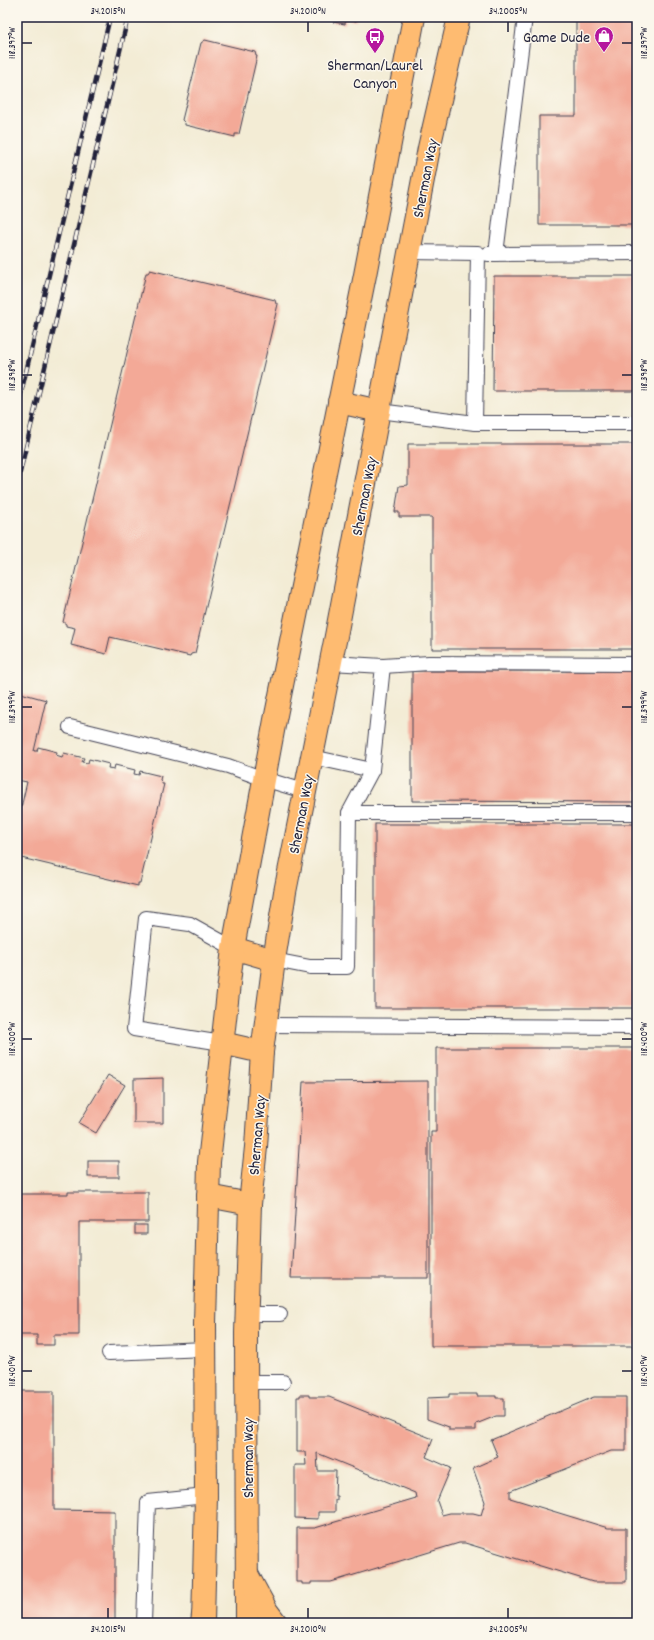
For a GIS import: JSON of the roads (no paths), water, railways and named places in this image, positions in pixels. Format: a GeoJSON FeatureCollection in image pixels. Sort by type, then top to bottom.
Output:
{"type":"FeatureCollection","features":[{"type":"Feature","properties":{"kind":"main road"},"geometry":{"type":"LineString","coordinates":[[203,1620],[206,1496],[206,1349],[209,1162],[233,948],[264,779],[414,17]]}},
{"type":"Feature","properties":{"kind":"main road","name":"Sherman Way"},"geometry":{"type":"LineString","coordinates":[[247,1623],[246,1382],[250,1204],[262,1052],[274,960],[304,791],[331,663],[429,148],[459,17]]}},
{"type":"Feature","properties":{"kind":"main road"},"geometry":{"type":"LineString","coordinates":[[339,402],[379,411]]}},
{"type":"Feature","properties":{"kind":"main road"},"geometry":{"type":"LineString","coordinates":[[233,948],[274,960]]}},
{"type":"Feature","properties":{"kind":"main road"},"geometry":{"type":"LineString","coordinates":[[222,1043],[262,1052]]}},
{"type":"Feature","properties":{"kind":"main road"},"geometry":{"type":"LineString","coordinates":[[208,1196],[250,1204]]}},
{"type":"Feature","properties":{"kind":"main road"},"geometry":{"type":"LineString","coordinates":[[247,1574],[267,1611],[276,1623]]}},
{"type":"Feature","properties":{"kind":"lane"},"geometry":{"type":"LineString","coordinates":[[496,254],[525,17]]}},
{"type":"Feature","properties":{"kind":"lane"},"geometry":{"type":"LineString","coordinates":[[409,252],[496,254],[637,253]]}},
{"type":"Feature","properties":{"kind":"lane"},"geometry":{"type":"LineString","coordinates":[[475,423],[478,253]]}},
{"type":"Feature","properties":{"kind":"lane"},"geometry":{"type":"LineString","coordinates":[[379,411],[475,423],[637,423]]}},
{"type":"Feature","properties":{"kind":"lane"},"geometry":{"type":"LineString","coordinates":[[331,663],[383,666],[429,663],[637,664]]}},
{"type":"Feature","properties":{"kind":"lane"},"geometry":{"type":"LineString","coordinates":[[274,960],[310,967],[347,967],[349,813],[372,770],[383,666]]}},
{"type":"Feature","properties":{"kind":"lane"},"geometry":{"type":"LineString","coordinates":[[70,727],[228,766],[304,791]]}},
{"type":"Feature","properties":{"kind":"lane"},"geometry":{"type":"LineString","coordinates":[[312,756],[372,770]]}},
{"type":"Feature","properties":{"kind":"lane"},"geometry":{"type":"LineString","coordinates":[[349,813],[637,813]]}},
{"type":"Feature","properties":{"kind":"lane"},"geometry":{"type":"LineString","coordinates":[[222,1043],[134,1028],[146,918],[190,924],[233,948]]}},
{"type":"Feature","properties":{"kind":"lane"},"geometry":{"type":"LineString","coordinates":[[266,1025],[637,1027]]}},
{"type":"Feature","properties":{"kind":"lane"},"geometry":{"type":"LineString","coordinates":[[247,1314],[280,1314]]}},
{"type":"Feature","properties":{"kind":"lane"},"geometry":{"type":"LineString","coordinates":[[109,1353],[206,1349]]}},
{"type":"Feature","properties":{"kind":"lane"},"geometry":{"type":"LineString","coordinates":[[246,1382],[283,1382]]}},
{"type":"Feature","properties":{"kind":"lane"},"geometry":{"type":"LineString","coordinates":[[144,1623],[148,1502],[206,1496]]}},
{"type":"Feature","properties":{"kind":"railway"},"geometry":{"type":"LineString","coordinates":[[17,410],[110,17]]}},
{"type":"Feature","properties":{"kind":"railway"},"geometry":{"type":"LineString","coordinates":[[17,485],[128,17]]}},
{"type":"Feature","properties":{"kind":"place","name":"Game Dude"},"geometry":{"type":"Point","coordinates":[604,53]}},
{"type":"Feature","properties":{"kind":"place","name":"Sherman/Laurel Canyon"},"geometry":{"type":"Point","coordinates":[375,54]}}]}
